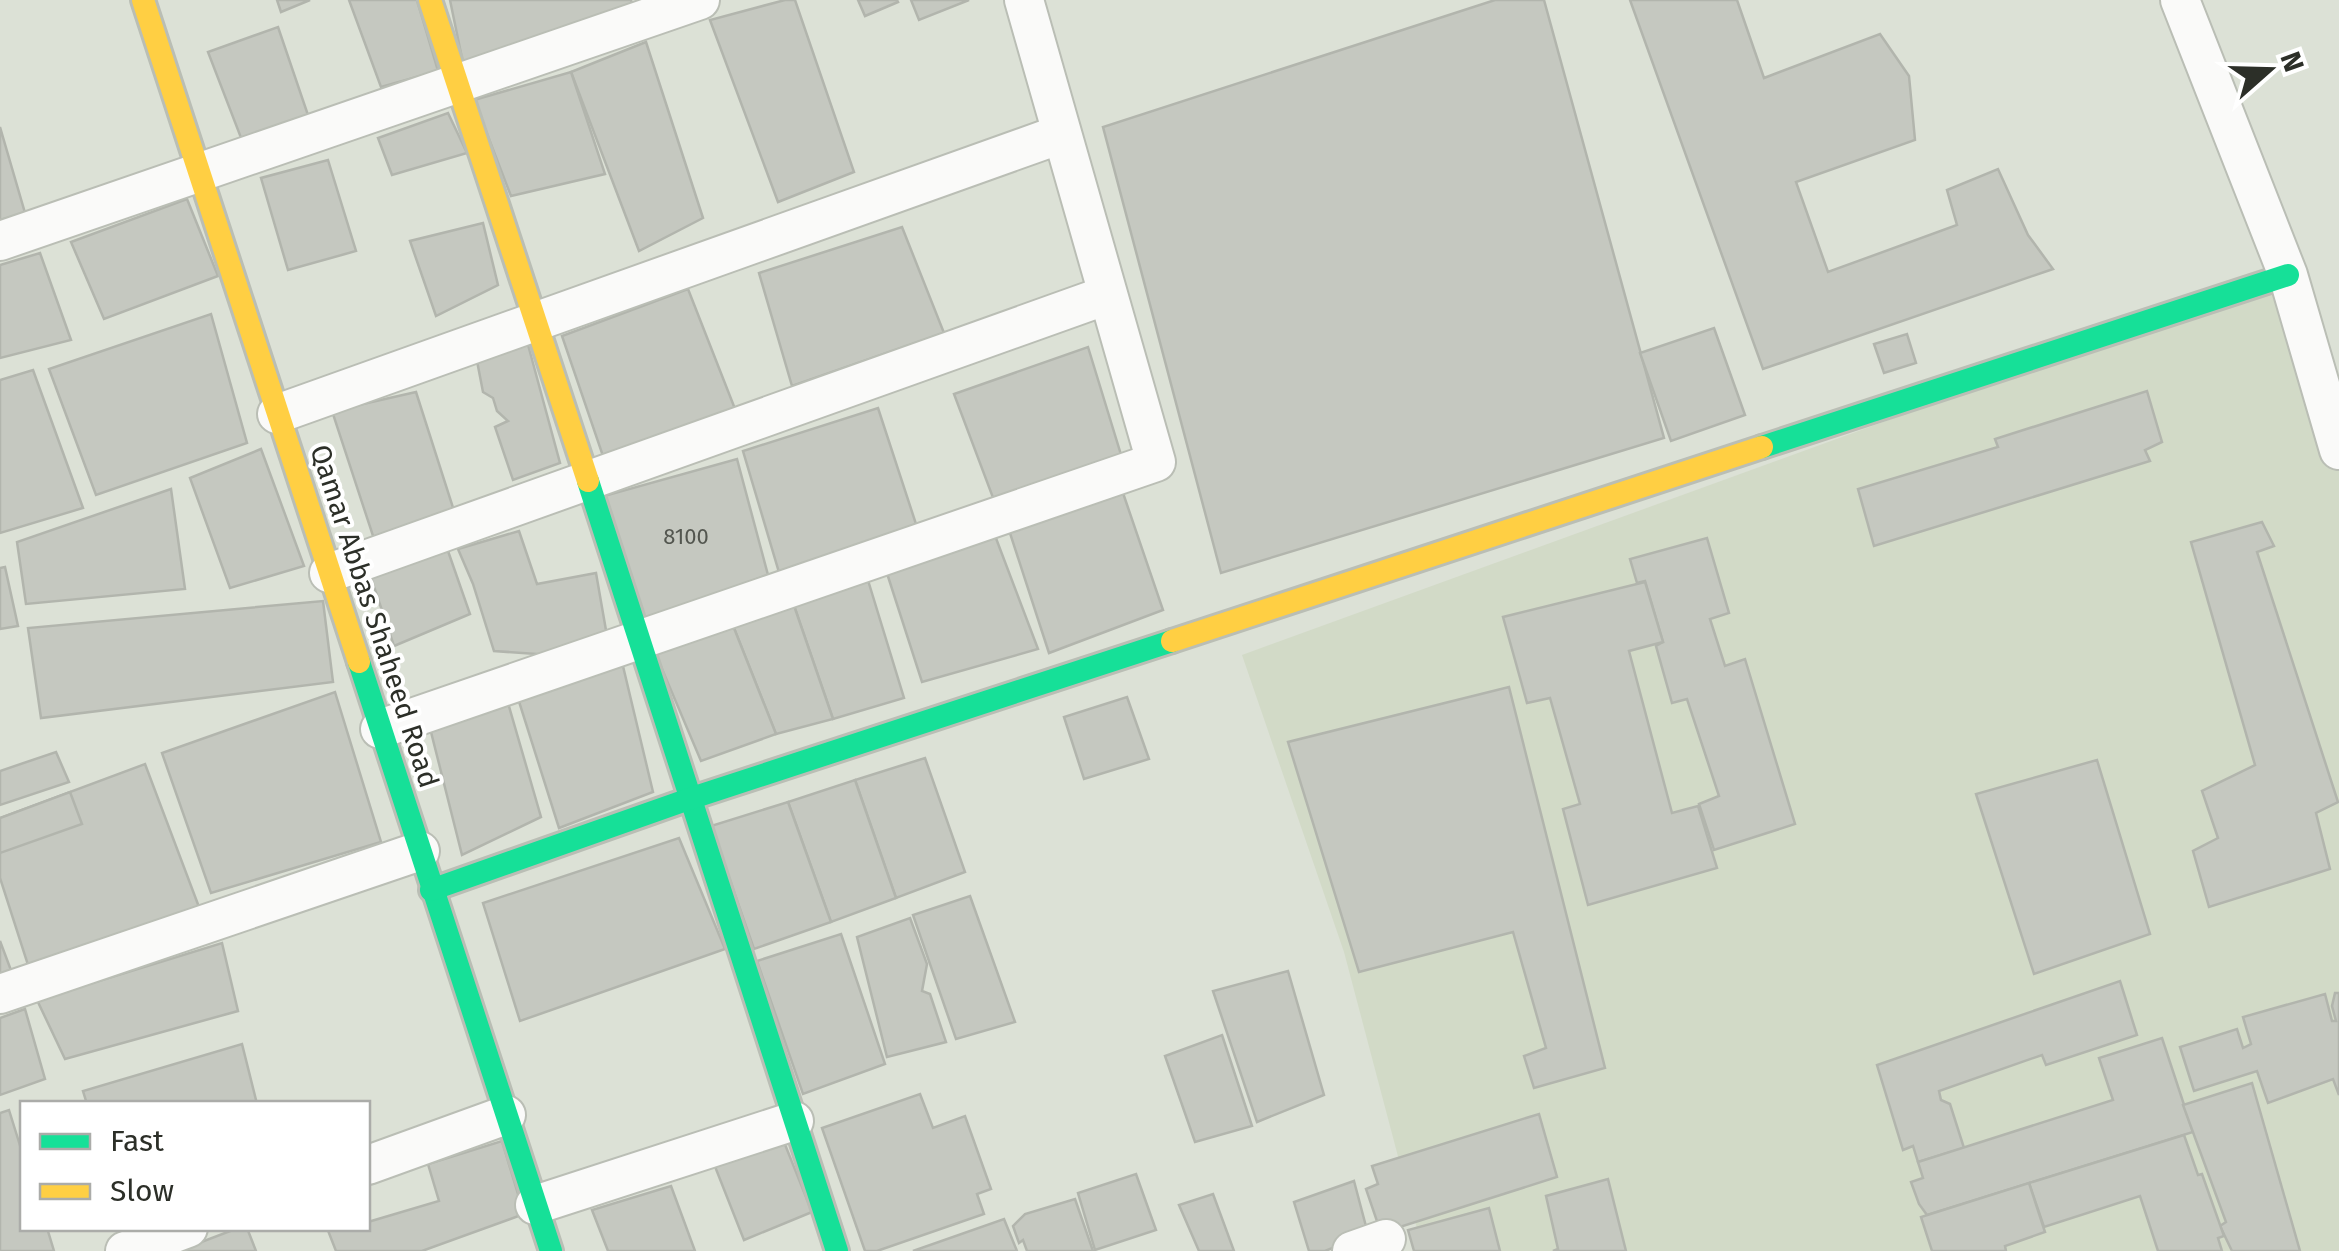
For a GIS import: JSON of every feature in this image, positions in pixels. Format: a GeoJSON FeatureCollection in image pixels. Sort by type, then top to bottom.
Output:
{"type":"FeatureCollection","features":[{"type":"Feature","properties":{"kind":"street","name":"Qamar Abbas Shaheed Road"},"geometry":{"type":"LineString","coordinates":[[143,0],[550,1251]]}},
{"type":"Feature","properties":{"kind":"street"},"geometry":{"type":"LineString","coordinates":[[430,0],[837,1251]]}},
{"type":"Feature","properties":{"kind":"street"},"geometry":{"type":"LineString","coordinates":[[0,241],[700,0]]}},
{"type":"Feature","properties":{"kind":"street"},"geometry":{"type":"LineString","coordinates":[[380,728],[1156,462],[1024,0]]}},
{"type":"Feature","properties":{"kind":"street"},"geometry":{"type":"LineString","coordinates":[[2180,0],[2288,275],[2339,450]]}},
{"type":"Feature","properties":{"kind":"street"},"geometry":{"type":"LineString","coordinates":[[277,414],[1060,134]]}},
{"type":"Feature","properties":{"kind":"street"},"geometry":{"type":"LineString","coordinates":[[431,890],[692,798],[2288,275]]}},
{"type":"Feature","properties":{"kind":"street"},"geometry":{"type":"LineString","coordinates":[[330,573],[1107,295]]}},
{"type":"Feature","properties":{"kind":"street"},"geometry":{"type":"LineString","coordinates":[[0,994],[420,851]]}},
{"type":"Feature","properties":{"kind":"street"},"geometry":{"type":"LineString","coordinates":[[370,1164],[506,1115]]}},
{"type":"Feature","properties":{"kind":"street"},"geometry":{"type":"LineString","coordinates":[[536,1205],[794,1120]]}},
{"type":"Feature","properties":{"kind":"street"},"geometry":{"type":"LineString","coordinates":[[124,1251],[180,1231]]}},
{"type":"Feature","properties":{"kind":"shaded area"},"geometry":{"type":"Polygon","coordinates":[[[2288,275],[2339,450],[2339,1251],[1423,1251],[1344,952],[1242,655],[2288,275]]]}},
{"type":"Feature","properties":{"kind":"building"},"geometry":{"type":"Polygon","coordinates":[[[277,0],[310,0],[281,12],[277,0]]]}},
{"type":"Feature","properties":{"kind":"building"},"geometry":{"type":"Polygon","coordinates":[[[349,0],[417,0],[438,71],[381,87],[349,0]]]}},
{"type":"Feature","properties":{"kind":"building"},"geometry":{"type":"Polygon","coordinates":[[[450,0],[631,0],[632,4],[463,63],[450,0]]]}},
{"type":"Feature","properties":{"kind":"building"},"geometry":{"type":"Polygon","coordinates":[[[795,0],[854,172],[778,202],[710,20],[795,0]]]}},
{"type":"Feature","properties":{"kind":"building"},"geometry":{"type":"Polygon","coordinates":[[[858,0],[897,0],[898,2],[865,16],[858,0]]]}},
{"type":"Feature","properties":{"kind":"building"},"geometry":{"type":"Polygon","coordinates":[[[911,0],[969,0],[919,20],[911,0]]]}},
{"type":"Feature","properties":{"kind":"building"},"geometry":{"type":"Polygon","coordinates":[[[1495,0],[1544,0],[1664,438],[1221,573],[1103,127],[1495,0]]]}},
{"type":"Feature","properties":{"kind":"building"},"geometry":{"type":"Polygon","coordinates":[[[1630,0],[1737,0],[1764,78],[1880,34],[1909,76],[1915,140],[1796,182],[1828,272],[1957,225],[1947,190],[1998,169],[2028,235],[2053,269],[1763,369],[1630,0]]]}},
{"type":"Feature","properties":{"kind":"building"},"geometry":{"type":"Polygon","coordinates":[[[278,27],[309,118],[243,143],[208,52],[278,27]]]}},
{"type":"Feature","properties":{"kind":"building"},"geometry":{"type":"Polygon","coordinates":[[[646,42],[703,218],[639,251],[571,72],[646,42]]]}},
{"type":"Feature","properties":{"kind":"building"},"geometry":{"type":"Polygon","coordinates":[[[571,72],[605,174],[511,196],[474,100],[571,72]]]}},
{"type":"Feature","properties":{"kind":"building"},"geometry":{"type":"Polygon","coordinates":[[[448,113],[467,153],[392,175],[378,138],[448,113]]]}},
{"type":"Feature","properties":{"kind":"building"},"geometry":{"type":"Polygon","coordinates":[[[0,127],[25,213],[0,220],[0,127]]]}},
{"type":"Feature","properties":{"kind":"building"},"geometry":{"type":"Polygon","coordinates":[[[328,160],[356,251],[288,270],[261,178],[328,160]]]}},
{"type":"Feature","properties":{"kind":"building"},"geometry":{"type":"Polygon","coordinates":[[[187,199],[218,276],[104,319],[71,242],[187,199]]]}},
{"type":"Feature","properties":{"kind":"building"},"geometry":{"type":"Polygon","coordinates":[[[483,223],[498,285],[436,316],[410,241],[483,223]]]}},
{"type":"Feature","properties":{"kind":"building"},"geometry":{"type":"Polygon","coordinates":[[[902,227],[944,333],[792,386],[759,273],[902,227]]]}},
{"type":"Feature","properties":{"kind":"building"},"geometry":{"type":"Polygon","coordinates":[[[40,253],[71,340],[0,358],[0,265],[40,253]]]}},
{"type":"Feature","properties":{"kind":"building"},"geometry":{"type":"Polygon","coordinates":[[[688,289],[737,414],[605,462],[562,336],[688,289]]]}},
{"type":"Feature","properties":{"kind":"building"},"geometry":{"type":"Polygon","coordinates":[[[211,314],[247,443],[96,495],[49,369],[211,314]]]}},
{"type":"Feature","properties":{"kind":"building"},"geometry":{"type":"Polygon","coordinates":[[[1714,328],[1745,415],[1671,441],[1640,353],[1714,328]]]}},
{"type":"Feature","properties":{"kind":"building"},"geometry":{"type":"Polygon","coordinates":[[[1907,334],[1916,363],[1884,373],[1874,344],[1907,334]]]}},
{"type":"Feature","properties":{"kind":"building"},"geometry":{"type":"Polygon","coordinates":[[[527,341],[560,463],[513,480],[495,427],[508,421],[497,411],[493,398],[483,392],[477,361],[527,341]]]}},
{"type":"Feature","properties":{"kind":"building"},"geometry":{"type":"Polygon","coordinates":[[[1088,347],[1122,458],[995,503],[954,394],[1088,347]]]}},
{"type":"Feature","properties":{"kind":"building"},"geometry":{"type":"Polygon","coordinates":[[[33,370],[83,508],[0,533],[0,380],[33,370]]]}},
{"type":"Feature","properties":{"kind":"building"},"geometry":{"type":"Polygon","coordinates":[[[2147,391],[2162,442],[2145,450],[2150,461],[1874,546],[1858,489],[1998,447],[1995,439],[2147,391]]]}},
{"type":"Feature","properties":{"kind":"building"},"geometry":{"type":"Polygon","coordinates":[[[416,392],[456,517],[375,542],[332,411],[416,392]]]}},
{"type":"Feature","properties":{"kind":"building"},"geometry":{"type":"Polygon","coordinates":[[[878,408],[916,524],[781,579],[743,451],[878,408]]]}},
{"type":"Feature","properties":{"kind":"building"},"geometry":{"type":"Polygon","coordinates":[[[261,449],[304,566],[230,588],[190,478],[261,449]]]}},
{"type":"Feature","properties":{"kind":"building"},"geometry":{"type":"Polygon","coordinates":[[[737,459],[768,575],[638,622],[604,496],[737,459]]]}},
{"type":"Feature","properties":{"kind":"building"},"geometry":{"type":"Polygon","coordinates":[[[171,489],[185,589],[26,604],[17,542],[171,489]]]}},
{"type":"Feature","properties":{"kind":"building"},"geometry":{"type":"Polygon","coordinates":[[[1123,493],[1163,610],[1049,653],[1009,530],[1123,493]]]}},
{"type":"Feature","properties":{"kind":"building"},"geometry":{"type":"Polygon","coordinates":[[[2262,522],[2274,546],[2257,552],[2338,802],[2316,813],[2330,869],[2209,907],[2193,851],[2218,838],[2202,791],[2255,765],[2191,542],[2262,522]]]}},
{"type":"Feature","properties":{"kind":"building"},"geometry":{"type":"Polygon","coordinates":[[[519,531],[537,584],[596,573],[607,636],[551,655],[494,651],[458,549],[519,531]]]}},
{"type":"Feature","properties":{"kind":"building"},"geometry":{"type":"Polygon","coordinates":[[[994,533],[1038,649],[922,682],[884,564],[994,533]]]}},
{"type":"Feature","properties":{"kind":"building"},"geometry":{"type":"Polygon","coordinates":[[[1707,538],[1729,613],[1710,619],[1725,666],[1745,659],[1795,824],[1714,850],[1699,804],[1719,796],[1687,699],[1672,703],[1656,646],[1663,642],[1645,581],[1637,583],[1630,559],[1707,538]]]}},
{"type":"Feature","properties":{"kind":"building"},"geometry":{"type":"Polygon","coordinates":[[[448,551],[470,614],[394,646],[370,575],[448,551]]]}},
{"type":"Feature","properties":{"kind":"building"},"geometry":{"type":"Polygon","coordinates":[[[5,567],[18,626],[0,629],[0,568],[5,567]]]}},
{"type":"Feature","properties":{"kind":"building"},"geometry":{"type":"Polygon","coordinates":[[[867,577],[904,698],[833,719],[790,594],[867,577]]]}},
{"type":"Feature","properties":{"kind":"building"},"geometry":{"type":"Polygon","coordinates":[[[1645,582],[1663,642],[1629,651],[1672,813],[1698,806],[1717,868],[1588,905],[1563,809],[1580,804],[1550,698],[1527,703],[1503,617],[1645,582]]]}},
{"type":"Feature","properties":{"kind":"building"},"geometry":{"type":"Polygon","coordinates":[[[790,594],[833,719],[776,734],[730,618],[790,594]]]}},
{"type":"Feature","properties":{"kind":"building"},"geometry":{"type":"Polygon","coordinates":[[[323,601],[333,682],[41,718],[28,628],[323,601]]]}},
{"type":"Feature","properties":{"kind":"building"},"geometry":{"type":"Polygon","coordinates":[[[730,618],[776,734],[701,761],[651,643],[730,618]]]}},
{"type":"Feature","properties":{"kind":"building"},"geometry":{"type":"Polygon","coordinates":[[[622,662],[653,792],[559,828],[516,692],[622,662]]]}},
{"type":"Feature","properties":{"kind":"building"},"geometry":{"type":"Polygon","coordinates":[[[1509,687],[1605,1068],[1534,1088],[1524,1056],[1546,1048],[1513,932],[1359,972],[1288,742],[1509,687]]]}},
{"type":"Feature","properties":{"kind":"building"},"geometry":{"type":"Polygon","coordinates":[[[335,692],[381,842],[211,893],[162,753],[335,692]]]}},
{"type":"Feature","properties":{"kind":"building"},"geometry":{"type":"Polygon","coordinates":[[[506,696],[541,817],[462,855],[430,728],[506,696]]]}},
{"type":"Feature","properties":{"kind":"building"},"geometry":{"type":"Polygon","coordinates":[[[1127,697],[1149,759],[1084,779],[1064,717],[1127,697]]]}},
{"type":"Feature","properties":{"kind":"building"},"geometry":{"type":"Polygon","coordinates":[[[56,752],[69,782],[0,805],[0,771],[56,752]]]}},
{"type":"Feature","properties":{"kind":"building"},"geometry":{"type":"Polygon","coordinates":[[[925,758],[965,872],[896,898],[855,780],[925,758]]]}},
{"type":"Feature","properties":{"kind":"building"},"geometry":{"type":"Polygon","coordinates":[[[2097,760],[2150,934],[2034,974],[1976,794],[2097,760]]]}},
{"type":"Feature","properties":{"kind":"building"},"geometry":{"type":"Polygon","coordinates":[[[145,764],[199,907],[28,965],[0,878],[0,818],[145,764]]]}},
{"type":"Feature","properties":{"kind":"building"},"geometry":{"type":"Polygon","coordinates":[[[855,780],[896,898],[831,922],[788,802],[855,780]]]}},
{"type":"Feature","properties":{"kind":"building"},"geometry":{"type":"Polygon","coordinates":[[[70,792],[82,824],[0,853],[0,818],[70,792]]]}},
{"type":"Feature","properties":{"kind":"building"},"geometry":{"type":"Polygon","coordinates":[[[788,802],[831,922],[754,949],[711,826],[788,802]]]}},
{"type":"Feature","properties":{"kind":"building"},"geometry":{"type":"Polygon","coordinates":[[[679,838],[725,949],[520,1021],[483,903],[679,838]]]}},
{"type":"Feature","properties":{"kind":"building"},"geometry":{"type":"Polygon","coordinates":[[[970,896],[1015,1022],[956,1039],[913,915],[970,896]]]}},
{"type":"Feature","properties":{"kind":"building"},"geometry":{"type":"Polygon","coordinates":[[[910,918],[927,964],[922,991],[930,994],[946,1042],[887,1057],[857,937],[910,918]]]}},
{"type":"Feature","properties":{"kind":"building"},"geometry":{"type":"Polygon","coordinates":[[[841,934],[885,1064],[803,1094],[757,961],[841,934]]]}},
{"type":"Feature","properties":{"kind":"building"},"geometry":{"type":"Polygon","coordinates":[[[0,941],[12,973],[0,977],[0,941]]]}},
{"type":"Feature","properties":{"kind":"building"},"geometry":{"type":"Polygon","coordinates":[[[222,943],[238,1011],[65,1059],[37,1000],[222,943]]]}},
{"type":"Feature","properties":{"kind":"building"},"geometry":{"type":"Polygon","coordinates":[[[1288,971],[1324,1095],[1257,1122],[1213,991],[1288,971]]]}},
{"type":"Feature","properties":{"kind":"building"},"geometry":{"type":"Polygon","coordinates":[[[2120,981],[2137,1035],[2046,1065],[2042,1055],[1939,1091],[1941,1100],[1950,1104],[1964,1148],[1918,1162],[1913,1146],[1903,1150],[1877,1065],[2120,981]]]}},
{"type":"Feature","properties":{"kind":"building"},"geometry":{"type":"Polygon","coordinates":[[[2335,993],[2339,993],[2339,1095],[2333,1079],[2268,1103],[2257,1071],[2194,1091],[2180,1047],[2237,1029],[2243,1048],[2251,1044],[2243,1017],[2325,994],[2332,1021],[2336,1021],[2332,1006],[2335,993]]]}},
{"type":"Feature","properties":{"kind":"building"},"geometry":{"type":"Polygon","coordinates":[[[25,1009],[45,1079],[0,1095],[0,1018],[25,1009]]]}},
{"type":"Feature","properties":{"kind":"building"},"geometry":{"type":"Polygon","coordinates":[[[1222,1035],[1252,1126],[1195,1142],[1165,1056],[1222,1035]]]}},
{"type":"Feature","properties":{"kind":"building"},"geometry":{"type":"Polygon","coordinates":[[[2162,1038],[2193,1132],[1927,1215],[1919,1204],[1911,1182],[1923,1178],[1918,1162],[2113,1100],[2099,1058],[2162,1038]]]}},
{"type":"Feature","properties":{"kind":"building"},"geometry":{"type":"Polygon","coordinates":[[[242,1044],[256,1101],[86,1101],[83,1091],[242,1044]]]}},
{"type":"Feature","properties":{"kind":"building"},"geometry":{"type":"Polygon","coordinates":[[[2252,1083],[2300,1251],[2232,1251],[2220,1226],[2226,1222],[2183,1105],[2252,1083]]]}},
{"type":"Feature","properties":{"kind":"building"},"geometry":{"type":"Polygon","coordinates":[[[920,1094],[933,1128],[965,1116],[991,1189],[977,1194],[984,1214],[877,1251],[865,1251],[822,1128],[920,1094]]]}},
{"type":"Feature","properties":{"kind":"building"},"geometry":{"type":"Polygon","coordinates":[[[9,1110],[20,1146],[20,1231],[48,1231],[54,1251],[0,1251],[0,1113],[9,1110]]]}},
{"type":"Feature","properties":{"kind":"building"},"geometry":{"type":"Polygon","coordinates":[[[1539,1114],[1557,1177],[1381,1233],[1366,1189],[1378,1184],[1372,1166],[1539,1114]]]}},
{"type":"Feature","properties":{"kind":"building"},"geometry":{"type":"Polygon","coordinates":[[[2184,1135],[2224,1236],[2218,1238],[2222,1251],[2158,1251],[2140,1196],[2044,1227],[2029,1183],[2184,1135]]]}},
{"type":"Feature","properties":{"kind":"building"},"geometry":{"type":"Polygon","coordinates":[[[782,1137],[812,1212],[744,1240],[714,1164],[782,1137]]]}},
{"type":"Feature","properties":{"kind":"building"},"geometry":{"type":"Polygon","coordinates":[[[502,1141],[524,1214],[422,1251],[336,1251],[328,1231],[370,1231],[370,1221],[439,1201],[428,1164],[502,1141]]]}},
{"type":"Feature","properties":{"kind":"building"},"geometry":{"type":"Polygon","coordinates":[[[1136,1174],[1156,1230],[1095,1250],[1078,1193],[1136,1174]]]}},
{"type":"Feature","properties":{"kind":"building"},"geometry":{"type":"Polygon","coordinates":[[[1608,1179],[1626,1251],[1553,1251],[1558,1249],[1546,1196],[1608,1179]]]}},
{"type":"Feature","properties":{"kind":"building"},"geometry":{"type":"Polygon","coordinates":[[[1354,1181],[1368,1234],[1325,1251],[1309,1251],[1294,1202],[1354,1181]]]}},
{"type":"Feature","properties":{"kind":"building"},"geometry":{"type":"Polygon","coordinates":[[[2029,1183],[2045,1232],[2005,1246],[2006,1251],[1932,1251],[1921,1217],[2029,1183]]]}},
{"type":"Feature","properties":{"kind":"building"},"geometry":{"type":"Polygon","coordinates":[[[671,1186],[695,1251],[608,1251],[592,1210],[671,1186]]]}},
{"type":"Feature","properties":{"kind":"building"},"geometry":{"type":"Polygon","coordinates":[[[1213,1194],[1234,1251],[1199,1251],[1179,1205],[1213,1194]]]}},
{"type":"Feature","properties":{"kind":"building"},"geometry":{"type":"Polygon","coordinates":[[[1075,1199],[1093,1251],[1027,1251],[1023,1240],[1019,1243],[1013,1226],[1025,1214],[1075,1199]]]}},
{"type":"Feature","properties":{"kind":"building"},"geometry":{"type":"Polygon","coordinates":[[[1489,1208],[1500,1251],[1414,1251],[1408,1230],[1489,1208]]]}},
{"type":"Feature","properties":{"kind":"building"},"geometry":{"type":"Polygon","coordinates":[[[1004,1219],[1017,1251],[913,1251],[1004,1219]]]}},
{"type":"Feature","properties":{"kind":"building"},"geometry":{"type":"Polygon","coordinates":[[[230,1231],[248,1231],[256,1251],[178,1251],[230,1231]]]}},
{"type":"Feature","properties":{"kind":"traffic: fast"},"geometry":{"type":"LineString","coordinates":[[1762,447],[2288,275]]}},
{"type":"Feature","properties":{"kind":"traffic: fast"},"geometry":{"type":"LineString","coordinates":[[588,481],[837,1251]]}},
{"type":"Feature","properties":{"kind":"traffic: fast"},"geometry":{"type":"LineString","coordinates":[[431,890],[692,798],[1172,641]]}},
{"type":"Feature","properties":{"kind":"traffic: fast"},"geometry":{"type":"LineString","coordinates":[[359,662],[551,1251]]}},
{"type":"Feature","properties":{"kind":"traffic: slow"},"geometry":{"type":"LineString","coordinates":[[143,0],[359,662]]}},
{"type":"Feature","properties":{"kind":"traffic: slow"},"geometry":{"type":"LineString","coordinates":[[430,0],[588,481]]}},
{"type":"Feature","properties":{"kind":"traffic: slow"},"geometry":{"type":"LineString","coordinates":[[1172,641],[1762,447]]}}]}
